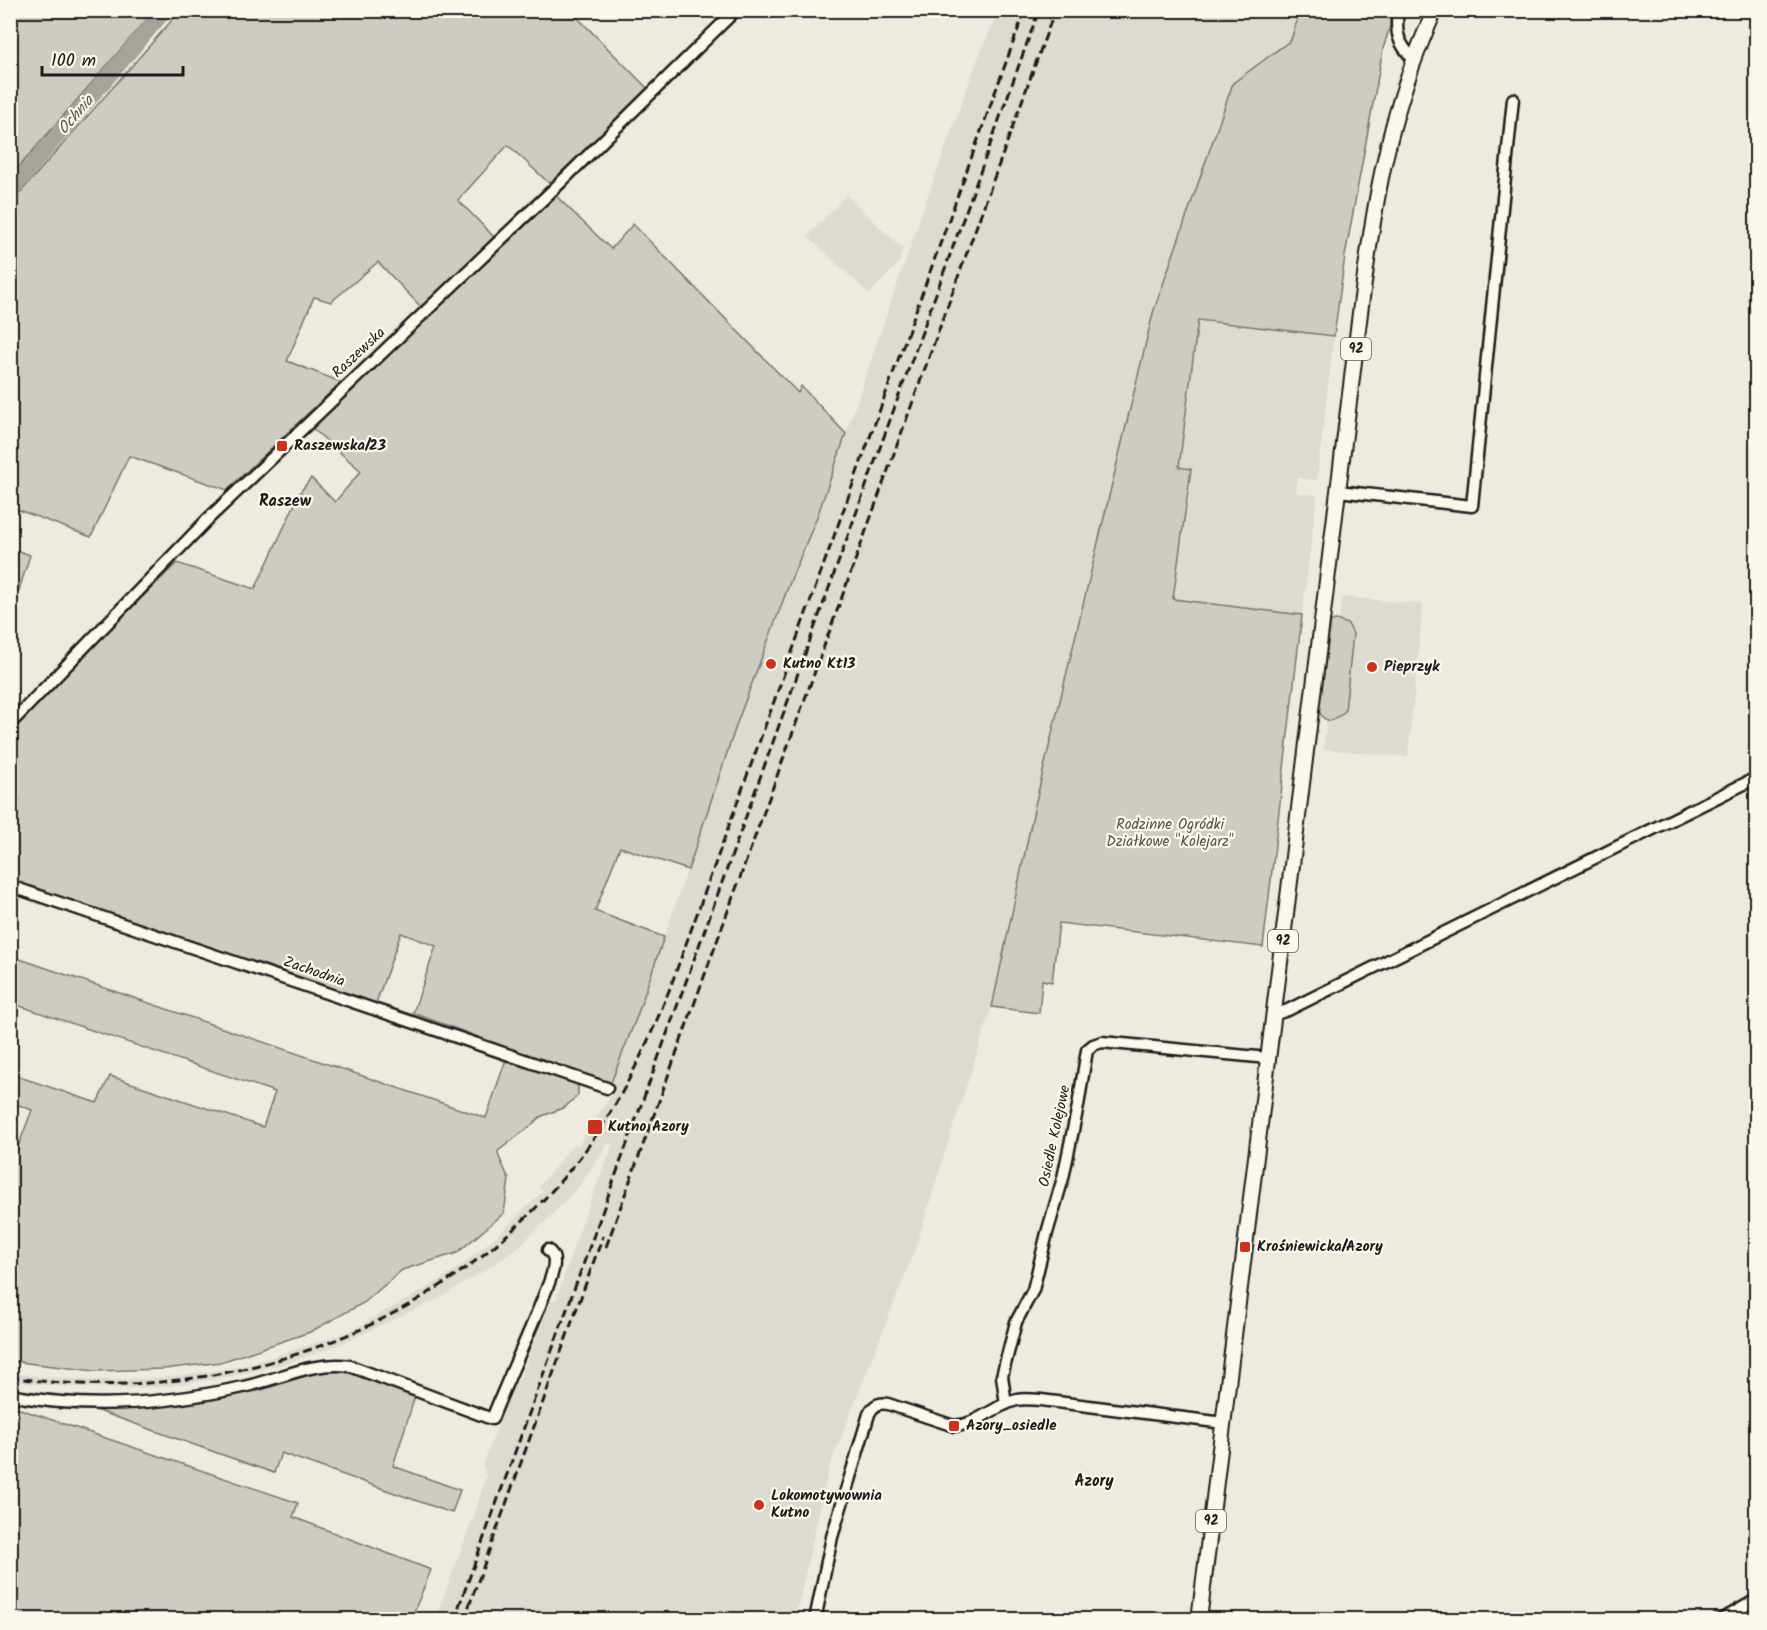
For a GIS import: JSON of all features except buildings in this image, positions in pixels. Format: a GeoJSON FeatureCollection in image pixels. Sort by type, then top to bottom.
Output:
{"type":"FeatureCollection","features":[{"type":"Feature","properties":{"kind":"main road","name":"92"},"geometry":{"type":"LineString","coordinates":[[1199,1620],[1374,208],[1391,130],[1414,60],[1435,10]]}},
{"type":"Feature","properties":{"kind":"street","name":"Raszewska"},"geometry":{"type":"LineString","coordinates":[[10,724],[208,519],[736,10]]}},
{"type":"Feature","properties":{"kind":"street"},"geometry":{"type":"LineString","coordinates":[[1398,10],[1397,37],[1414,60]]}},
{"type":"Feature","properties":{"kind":"street"},"geometry":{"type":"LineString","coordinates":[[1338,491],[1472,506],[1513,99]]}},
{"type":"Feature","properties":{"kind":"street"},"geometry":{"type":"LineString","coordinates":[[1274,1015],[1756,778]]}},
{"type":"Feature","properties":{"kind":"street","name":"Zachodnia"},"geometry":{"type":"LineString","coordinates":[[10,886],[607,1088]]}},
{"type":"Feature","properties":{"kind":"street","name":"Osiedle Kolejowe"},"geometry":{"type":"LineString","coordinates":[[1006,1404],[1002,1376],[1016,1322],[1033,1290],[1063,1178],[1078,1106],[1086,1050],[1102,1042],[1268,1058]]}},
{"type":"Feature","properties":{"kind":"street"},"geometry":{"type":"LineString","coordinates":[[10,1395],[61,1402],[118,1403],[167,1400],[244,1387],[322,1366],[342,1365],[492,1419],[552,1274],[554,1259],[548,1250]]}},
{"type":"Feature","properties":{"kind":"street"},"geometry":{"type":"LineString","coordinates":[[815,1620],[832,1537],[868,1414],[873,1407],[881,1403],[954,1426],[965,1426],[1006,1404],[1024,1399],[1224,1423]]}},
{"type":"Feature","properties":{"kind":"street"},"geometry":{"type":"LineString","coordinates":[[1721,1620],[1756,1600]]}},
{"type":"Feature","properties":{"kind":"shaded area"},"geometry":{"type":"Polygon","coordinates":[[[999,11],[1300,11],[1291,40],[1233,83],[1153,313],[1035,805],[992,1007],[916,1247],[829,1468],[795,1619],[435,1619],[476,1510],[486,1476],[483,1465],[514,1382],[520,1379],[549,1301],[556,1300],[584,1217],[613,1145],[608,1144],[579,1186],[515,1250],[442,1297],[336,1346],[288,1363],[227,1377],[170,1386],[124,1389],[56,1386],[11,1381],[10,1372],[42,1377],[92,1380],[184,1375],[257,1362],[348,1332],[434,1284],[466,1262],[543,1191],[538,1187],[574,1144],[578,1146],[615,1089],[610,1085],[637,1016],[737,723],[808,533],[817,517],[927,198],[980,53],[999,11]]]}},
{"type":"Feature","properties":{"kind":"shaded area"},"geometry":{"type":"Polygon","coordinates":[[[846,195],[903,249],[899,263],[869,294],[808,236],[846,195]]]}},
{"type":"Feature","properties":{"kind":"shaded area"},"geometry":{"type":"Polygon","coordinates":[[[1198,320],[1334,336],[1317,480],[1297,478],[1296,493],[1317,495],[1302,615],[1173,599],[1191,470],[1179,468],[1198,320]]]}},
{"type":"Feature","properties":{"kind":"shaded area"},"geometry":{"type":"Polygon","coordinates":[[[1342,597],[1423,604],[1408,757],[1323,749],[1342,597]]]}},
{"type":"Feature","properties":{"kind":"green space"},"geometry":{"type":"Polygon","coordinates":[[[10,11],[154,11],[11,176],[10,11]]]}},
{"type":"Feature","properties":{"kind":"green space"},"geometry":{"type":"Polygon","coordinates":[[[180,11],[571,11],[649,90],[552,186],[508,145],[458,200],[495,238],[421,307],[378,262],[331,302],[314,297],[287,361],[341,382],[227,490],[129,456],[91,537],[16,509],[11,515],[11,203],[180,11]]]}},
{"type":"Feature","properties":{"kind":"green space","name":"Rodzinne Ogródki Działkowe \"Kolejarz\""},"geometry":{"type":"Polygon","coordinates":[[[1300,11],[1391,11],[1345,256],[1334,336],[1198,320],[1179,467],[1191,469],[1173,599],[1302,615],[1263,947],[1059,923],[1052,982],[1042,980],[1039,1013],[992,1007],[1035,805],[1153,313],[1233,83],[1291,40],[1300,11]]]}},
{"type":"Feature","properties":{"kind":"green space"},"geometry":{"type":"Polygon","coordinates":[[[556,196],[611,249],[633,224],[798,393],[801,386],[846,434],[817,517],[737,723],[688,870],[620,847],[595,911],[664,937],[610,1085],[413,1013],[436,946],[401,933],[375,1006],[11,882],[11,815],[20,801],[11,798],[11,726],[177,563],[255,589],[301,491],[311,478],[335,502],[361,471],[311,427],[351,384],[437,309],[556,196]]]}},
{"type":"Feature","properties":{"kind":"green space"},"geometry":{"type":"Polygon","coordinates":[[[10,548],[30,555],[19,590],[11,588],[10,548]]]}},
{"type":"Feature","properties":{"kind":"green space"},"geometry":{"type":"Polygon","coordinates":[[[1336,620],[1348,624],[1353,634],[1345,711],[1330,721],[1323,718],[1319,711],[1331,621],[1336,620]]]}},
{"type":"Feature","properties":{"kind":"green space"},"geometry":{"type":"Polygon","coordinates":[[[11,956],[486,1118],[508,1058],[563,1075],[578,1084],[578,1095],[565,1107],[540,1117],[498,1151],[509,1179],[504,1213],[457,1253],[402,1270],[365,1302],[310,1332],[221,1362],[164,1369],[95,1371],[11,1361],[10,1168],[32,1110],[11,1102],[11,1074],[97,1103],[110,1076],[263,1127],[275,1092],[11,1003],[11,956]]]}},
{"type":"Feature","properties":{"kind":"green space"},"geometry":{"type":"Polygon","coordinates":[[[329,1368],[347,1368],[416,1393],[393,1466],[460,1490],[452,1513],[281,1453],[274,1473],[93,1409],[150,1407],[207,1400],[262,1390],[329,1368]]]}},
{"type":"Feature","properties":{"kind":"green space"},"geometry":{"type":"Polygon","coordinates":[[[11,1406],[298,1503],[293,1517],[431,1570],[411,1619],[11,1619],[11,1406]]]}},
{"type":"Feature","properties":{"kind":"waterway","name":"Ochnia"},"geometry":{"type":"LineString","coordinates":[[10,191],[165,10]]}},
{"type":"Feature","properties":{"kind":"railway"},"geometry":{"type":"LineString","coordinates":[[10,1377],[91,1384],[172,1381],[251,1367],[328,1343],[401,1309],[469,1266],[530,1213],[584,1152],[610,1113],[632,1073],[670,988],[1025,10]]}},
{"type":"Feature","properties":{"kind":"railway"},"geometry":{"type":"LineString","coordinates":[[454,1620],[1039,10]]}},
{"type":"Feature","properties":{"kind":"railway"},"geometry":{"type":"LineString","coordinates":[[606,1247],[1055,10]]}},
{"type":"Feature","properties":{"kind":"railway"},"geometry":{"type":"LineString","coordinates":[[464,1620],[603,1236]]}},
{"type":"Feature","properties":{"kind":"place","name":"Raszewska/23"},"geometry":{"type":"Point","coordinates":[282,446]}},
{"type":"Feature","properties":{"kind":"place","name":"Kutno Kt13"},"geometry":{"type":"Point","coordinates":[771,664]}},
{"type":"Feature","properties":{"kind":"place","name":"Pieprzyk"},"geometry":{"type":"Point","coordinates":[1372,667]}},
{"type":"Feature","properties":{"kind":"place","name":"Kutno Azory"},"geometry":{"type":"Point","coordinates":[595,1127]}},
{"type":"Feature","properties":{"kind":"place","name":"Krośniewicka/Azory"},"geometry":{"type":"Point","coordinates":[1245,1247]}},
{"type":"Feature","properties":{"kind":"place","name":"Azory_osiedle"},"geometry":{"type":"Point","coordinates":[954,1426]}},
{"type":"Feature","properties":{"kind":"place","name":"Lokomotywownia Kutno"},"geometry":{"type":"Point","coordinates":[759,1505]}},
{"type":"Feature","properties":{"kind":"district","name":"Raszew"},"geometry":{"type":"Point","coordinates":[285,501]}},
{"type":"Feature","properties":{"kind":"district","name":"Azory"},"geometry":{"type":"Point","coordinates":[1094,1481]}}]}
